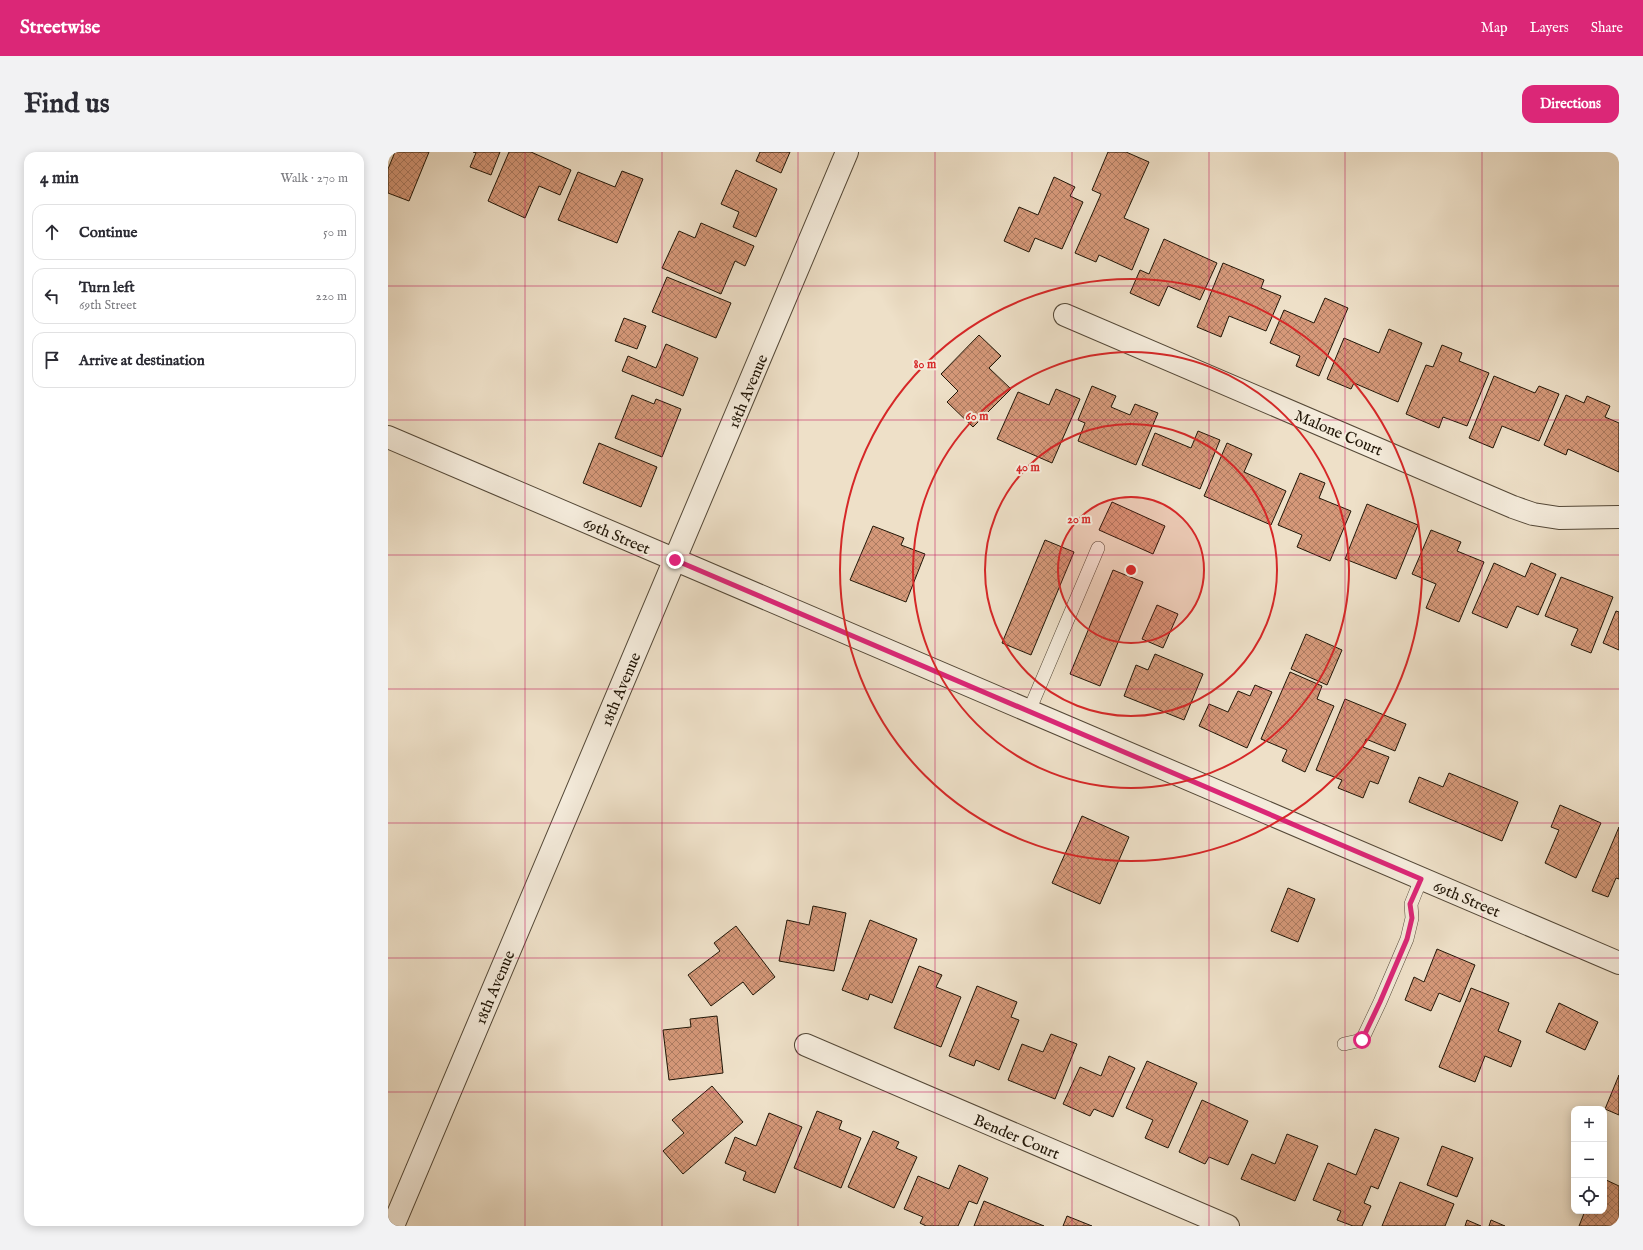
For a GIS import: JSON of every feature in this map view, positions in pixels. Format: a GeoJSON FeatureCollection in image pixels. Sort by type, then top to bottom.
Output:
{"type":"FeatureCollection","features":[{"type":"Feature","properties":{"kind":"street","name":"18th Avenue"},"geometry":{"type":"LineString","coordinates":[[394,1226],[847,152]]}},
{"type":"Feature","properties":{"kind":"street","name":"Malone Court"},"geometry":{"type":"LineString","coordinates":[[1065,315],[1533,514],[1559,518],[1619,517]]}},
{"type":"Feature","properties":{"kind":"street","name":"69th Street"},"geometry":{"type":"LineString","coordinates":[[388,437],[1619,964]]}},
{"type":"Feature","properties":{"kind":"street","name":"Bender Court"},"geometry":{"type":"LineString","coordinates":[[806,1045],[1228,1226]]}},
{"type":"Feature","properties":{"kind":"lane"},"geometry":{"type":"LineString","coordinates":[[1029,711],[1098,548]]}},
{"type":"Feature","properties":{"kind":"lane"},"geometry":{"type":"LineString","coordinates":[[1344,1044],[1362,1040],[1380,1002],[1407,939],[1412,918],[1410,904],[1421,879]]}},
{"type":"Feature","properties":{"kind":"building"},"geometry":{"type":"Polygon","coordinates":[[[395,152],[429,152],[409,201],[388,193],[388,169],[395,152]]]}},
{"type":"Feature","properties":{"kind":"building"},"geometry":{"type":"Polygon","coordinates":[[[473,152],[500,152],[491,175],[470,167],[476,153],[473,152]]]}},
{"type":"Feature","properties":{"kind":"building"},"geometry":{"type":"Polygon","coordinates":[[[509,152],[531,152],[571,170],[560,195],[539,186],[525,218],[488,201],[509,152]]]}},
{"type":"Feature","properties":{"kind":"building"},"geometry":{"type":"Polygon","coordinates":[[[760,152],[790,152],[781,173],[756,161],[760,152]]]}},
{"type":"Feature","properties":{"kind":"building"},"geometry":{"type":"Polygon","coordinates":[[[1108,152],[1126,152],[1149,162],[1124,218],[1149,229],[1132,270],[1099,255],[1096,262],[1075,253],[1101,194],[1092,190],[1108,152]]]}},
{"type":"Feature","properties":{"kind":"building"},"geometry":{"type":"Polygon","coordinates":[[[736,170],[777,189],[756,237],[733,227],[739,212],[721,204],[736,170]]]}},
{"type":"Feature","properties":{"kind":"building"},"geometry":{"type":"Polygon","coordinates":[[[622,171],[643,179],[617,243],[558,220],[578,172],[615,187],[622,171]]]}},
{"type":"Feature","properties":{"kind":"building"},"geometry":{"type":"Polygon","coordinates":[[[1054,177],[1075,187],[1070,196],[1083,202],[1062,249],[1035,238],[1029,252],[1004,241],[1019,207],[1038,215],[1054,177]]]}},
{"type":"Feature","properties":{"kind":"building"},"geometry":{"type":"Polygon","coordinates":[[[701,223],[754,246],[745,266],[735,261],[721,294],[662,268],[679,231],[695,238],[701,223]]]}},
{"type":"Feature","properties":{"kind":"building"},"geometry":{"type":"Polygon","coordinates":[[[1164,239],[1217,263],[1200,300],[1168,286],[1159,306],[1130,293],[1140,270],[1149,274],[1164,239]]]}},
{"type":"Feature","properties":{"kind":"building"},"geometry":{"type":"Polygon","coordinates":[[[1223,263],[1264,280],[1261,288],[1281,296],[1266,331],[1229,316],[1221,337],[1197,327],[1223,263]]]}},
{"type":"Feature","properties":{"kind":"building"},"geometry":{"type":"Polygon","coordinates":[[[667,277],[731,303],[716,338],[652,312],[667,277]]]}},
{"type":"Feature","properties":{"kind":"building"},"geometry":{"type":"Polygon","coordinates":[[[1325,298],[1348,308],[1319,376],[1296,366],[1300,356],[1270,343],[1284,310],[1314,323],[1325,298]]]}},
{"type":"Feature","properties":{"kind":"building"},"geometry":{"type":"Polygon","coordinates":[[[624,318],[646,326],[637,349],[615,341],[624,318]]]}},
{"type":"Feature","properties":{"kind":"building"},"geometry":{"type":"Polygon","coordinates":[[[1389,329],[1422,343],[1398,402],[1354,383],[1351,389],[1327,379],[1344,338],[1379,353],[1389,329]]]}},
{"type":"Feature","properties":{"kind":"building"},"geometry":{"type":"Polygon","coordinates":[[[979,335],[1001,356],[989,368],[1011,389],[973,427],[947,402],[958,391],[941,374],[979,335]]]}},
{"type":"Feature","properties":{"kind":"building"},"geometry":{"type":"Polygon","coordinates":[[[666,344],[698,358],[683,396],[622,371],[628,356],[656,368],[666,344]]]}},
{"type":"Feature","properties":{"kind":"building"},"geometry":{"type":"Polygon","coordinates":[[[1442,345],[1462,353],[1459,361],[1489,373],[1467,426],[1443,417],[1439,428],[1406,414],[1426,365],[1433,367],[1442,345]]]}},
{"type":"Feature","properties":{"kind":"building"},"geometry":{"type":"Polygon","coordinates":[[[1494,376],[1535,393],[1539,386],[1559,394],[1539,441],[1502,426],[1493,448],[1469,438],[1494,376]]]}},
{"type":"Feature","properties":{"kind":"building"},"geometry":{"type":"Polygon","coordinates":[[[1092,386],[1116,396],[1111,407],[1130,415],[1135,404],[1158,413],[1136,465],[1078,441],[1085,423],[1078,420],[1092,386]]]}},
{"type":"Feature","properties":{"kind":"building"},"geometry":{"type":"Polygon","coordinates":[[[1056,389],[1080,399],[1052,463],[997,439],[1018,392],[1049,405],[1056,389]]]}},
{"type":"Feature","properties":{"kind":"building"},"geometry":{"type":"Polygon","coordinates":[[[632,395],[654,404],[656,399],[681,409],[662,457],[615,438],[632,395]]]}},
{"type":"Feature","properties":{"kind":"building"},"geometry":{"type":"Polygon","coordinates":[[[1566,395],[1584,403],[1587,396],[1610,406],[1605,417],[1619,423],[1619,472],[1568,449],[1566,455],[1544,445],[1566,395]]]}},
{"type":"Feature","properties":{"kind":"building"},"geometry":{"type":"Polygon","coordinates":[[[1198,431],[1220,440],[1200,489],[1142,465],[1155,433],[1191,448],[1198,431]]]}},
{"type":"Feature","properties":{"kind":"building"},"geometry":{"type":"Polygon","coordinates":[[[599,443],[657,467],[641,507],[583,483],[599,443]]]}},
{"type":"Feature","properties":{"kind":"building"},"geometry":{"type":"Polygon","coordinates":[[[1227,443],[1252,454],[1244,472],[1286,491],[1271,525],[1204,496],[1227,443]]]}},
{"type":"Feature","properties":{"kind":"building"},"geometry":{"type":"Polygon","coordinates":[[[1300,473],[1325,483],[1319,498],[1351,511],[1330,561],[1297,547],[1302,535],[1278,525],[1300,473]]]}},
{"type":"Feature","properties":{"kind":"building"},"geometry":{"type":"Polygon","coordinates":[[[1112,502],[1165,526],[1153,554],[1099,530],[1112,502]]]}},
{"type":"Feature","properties":{"kind":"building"},"geometry":{"type":"Polygon","coordinates":[[[1367,504],[1418,525],[1396,579],[1345,559],[1367,504]]]}},
{"type":"Feature","properties":{"kind":"building"},"geometry":{"type":"Polygon","coordinates":[[[873,526],[904,538],[901,545],[925,554],[906,602],[850,580],[873,526]]]}},
{"type":"Feature","properties":{"kind":"building"},"geometry":{"type":"Polygon","coordinates":[[[1431,530],[1461,542],[1457,551],[1484,562],[1459,622],[1426,608],[1436,584],[1412,574],[1431,530]]]}},
{"type":"Feature","properties":{"kind":"building"},"geometry":{"type":"Polygon","coordinates":[[[1045,540],[1074,552],[1031,655],[1002,643],[1045,540]]]}},
{"type":"Feature","properties":{"kind":"building"},"geometry":{"type":"Polygon","coordinates":[[[1494,563],[1525,577],[1531,563],[1556,574],[1538,615],[1517,606],[1507,628],[1472,613],[1494,563]]]}},
{"type":"Feature","properties":{"kind":"building"},"geometry":{"type":"Polygon","coordinates":[[[1113,570],[1143,582],[1100,686],[1070,674],[1113,570]]]}},
{"type":"Feature","properties":{"kind":"building"},"geometry":{"type":"Polygon","coordinates":[[[1561,577],[1613,597],[1591,653],[1571,645],[1578,629],[1545,616],[1561,577]]]}},
{"type":"Feature","properties":{"kind":"building"},"geometry":{"type":"Polygon","coordinates":[[[1157,605],[1178,614],[1163,648],[1142,639],[1157,605]]]}},
{"type":"Feature","properties":{"kind":"building"},"geometry":{"type":"Polygon","coordinates":[[[1616,611],[1619,612],[1619,650],[1603,643],[1616,611]]]}},
{"type":"Feature","properties":{"kind":"building"},"geometry":{"type":"Polygon","coordinates":[[[1306,634],[1342,650],[1327,685],[1291,669],[1306,634]]]}},
{"type":"Feature","properties":{"kind":"building"},"geometry":{"type":"Polygon","coordinates":[[[1155,654],[1203,674],[1184,720],[1124,696],[1136,665],[1148,670],[1155,654]]]}},
{"type":"Feature","properties":{"kind":"building"},"geometry":{"type":"Polygon","coordinates":[[[1290,672],[1322,686],[1317,699],[1334,706],[1305,772],[1282,761],[1287,750],[1261,739],[1290,672]]]}},
{"type":"Feature","properties":{"kind":"building"},"geometry":{"type":"Polygon","coordinates":[[[1255,685],[1272,692],[1247,748],[1199,726],[1209,704],[1228,712],[1238,691],[1250,696],[1255,685]]]}},
{"type":"Feature","properties":{"kind":"building"},"geometry":{"type":"Polygon","coordinates":[[[1345,699],[1406,724],[1395,751],[1366,739],[1363,747],[1389,757],[1378,784],[1370,781],[1363,798],[1338,788],[1342,780],[1316,770],[1345,699]]]}},
{"type":"Feature","properties":{"kind":"building"},"geometry":{"type":"Polygon","coordinates":[[[1449,773],[1518,802],[1502,841],[1409,802],[1419,777],[1443,787],[1449,773]]]}},
{"type":"Feature","properties":{"kind":"building"},"geometry":{"type":"Polygon","coordinates":[[[1560,805],[1601,823],[1576,878],[1545,863],[1559,830],[1551,827],[1560,805]]]}},
{"type":"Feature","properties":{"kind":"building"},"geometry":{"type":"Polygon","coordinates":[[[1082,816],[1129,837],[1100,904],[1052,883],[1082,816]]]}},
{"type":"Feature","properties":{"kind":"building"},"geometry":{"type":"Polygon","coordinates":[[[1619,827],[1619,879],[1616,878],[1608,897],[1592,891],[1619,827]]]}},
{"type":"Feature","properties":{"kind":"building"},"geometry":{"type":"Polygon","coordinates":[[[1288,888],[1315,899],[1298,942],[1271,931],[1288,888]]]}},
{"type":"Feature","properties":{"kind":"building"},"geometry":{"type":"Polygon","coordinates":[[[813,906],[846,913],[834,971],[779,961],[787,920],[809,925],[813,906]]]}},
{"type":"Feature","properties":{"kind":"building"},"geometry":{"type":"Polygon","coordinates":[[[870,920],[917,939],[892,1003],[870,994],[868,1000],[842,990],[870,920]]]}},
{"type":"Feature","properties":{"kind":"building"},"geometry":{"type":"Polygon","coordinates":[[[736,926],[775,977],[753,995],[743,982],[711,1006],[688,975],[720,951],[714,943],[736,926]]]}},
{"type":"Feature","properties":{"kind":"building"},"geometry":{"type":"Polygon","coordinates":[[[1437,949],[1475,965],[1460,1002],[1439,993],[1431,1011],[1405,1000],[1414,977],[1424,982],[1437,949]]]}},
{"type":"Feature","properties":{"kind":"building"},"geometry":{"type":"Polygon","coordinates":[[[919,966],[942,975],[936,987],[961,997],[941,1047],[894,1028],[919,966]]]}},
{"type":"Feature","properties":{"kind":"building"},"geometry":{"type":"Polygon","coordinates":[[[977,986],[1017,1002],[1011,1017],[1019,1020],[999,1070],[976,1060],[974,1066],[949,1056],[977,986]]]}},
{"type":"Feature","properties":{"kind":"building"},"geometry":{"type":"Polygon","coordinates":[[[1471,988],[1509,1003],[1498,1031],[1521,1041],[1511,1067],[1485,1056],[1475,1082],[1439,1067],[1471,988]]]}},
{"type":"Feature","properties":{"kind":"building"},"geometry":{"type":"Polygon","coordinates":[[[1559,1003],[1598,1022],[1585,1050],[1546,1032],[1559,1003]]]}},
{"type":"Feature","properties":{"kind":"building"},"geometry":{"type":"Polygon","coordinates":[[[717,1016],[723,1073],[669,1080],[663,1030],[691,1027],[690,1019],[717,1016]]]}},
{"type":"Feature","properties":{"kind":"building"},"geometry":{"type":"Polygon","coordinates":[[[1051,1034],[1077,1044],[1055,1099],[1008,1080],[1022,1044],[1043,1052],[1051,1034]]]}},
{"type":"Feature","properties":{"kind":"building"},"geometry":{"type":"Polygon","coordinates":[[[1109,1056],[1135,1068],[1113,1117],[1094,1109],[1090,1116],[1063,1104],[1080,1067],[1101,1076],[1109,1056]]]}},
{"type":"Feature","properties":{"kind":"building"},"geometry":{"type":"Polygon","coordinates":[[[1147,1061],[1197,1083],[1168,1148],[1145,1138],[1153,1120],[1126,1108],[1147,1061]]]}},
{"type":"Feature","properties":{"kind":"building"},"geometry":{"type":"Polygon","coordinates":[[[1619,1075],[1619,1115],[1607,1110],[1606,1106],[1619,1075]]]}},
{"type":"Feature","properties":{"kind":"building"},"geometry":{"type":"Polygon","coordinates":[[[712,1086],[743,1122],[683,1174],[663,1151],[684,1133],[672,1120],[712,1086]]]}},
{"type":"Feature","properties":{"kind":"building"},"geometry":{"type":"Polygon","coordinates":[[[1202,1100],[1248,1121],[1228,1165],[1209,1157],[1205,1164],[1179,1152],[1202,1100]]]}},
{"type":"Feature","properties":{"kind":"building"},"geometry":{"type":"Polygon","coordinates":[[[817,1111],[842,1121],[839,1129],[861,1138],[841,1188],[794,1168],[817,1111]]]}},
{"type":"Feature","properties":{"kind":"building"},"geometry":{"type":"Polygon","coordinates":[[[769,1113],[802,1127],[775,1193],[743,1180],[746,1172],[725,1163],[735,1137],[756,1146],[769,1113]]]}},
{"type":"Feature","properties":{"kind":"building"},"geometry":{"type":"Polygon","coordinates":[[[1375,1129],[1399,1138],[1378,1189],[1371,1186],[1364,1203],[1371,1206],[1362,1226],[1353,1226],[1337,1220],[1341,1211],[1313,1200],[1328,1163],[1356,1175],[1375,1129]]]}},
{"type":"Feature","properties":{"kind":"building"},"geometry":{"type":"Polygon","coordinates":[[[873,1131],[899,1142],[896,1148],[917,1157],[894,1208],[848,1187],[873,1131]]]}},
{"type":"Feature","properties":{"kind":"building"},"geometry":{"type":"Polygon","coordinates":[[[1287,1134],[1318,1146],[1295,1201],[1241,1179],[1252,1154],[1275,1164],[1287,1134]]]}},
{"type":"Feature","properties":{"kind":"building"},"geometry":{"type":"Polygon","coordinates":[[[1442,1146],[1473,1158],[1457,1197],[1427,1185],[1442,1146]]]}},
{"type":"Feature","properties":{"kind":"building"},"geometry":{"type":"Polygon","coordinates":[[[959,1165],[988,1178],[977,1204],[969,1201],[958,1226],[926,1226],[920,1223],[923,1217],[904,1209],[918,1176],[949,1189],[959,1165]]]}},
{"type":"Feature","properties":{"kind":"building"},"geometry":{"type":"Polygon","coordinates":[[[1607,1180],[1619,1186],[1619,1226],[1579,1226],[1584,1214],[1607,1214],[1607,1180]]]}},
{"type":"Feature","properties":{"kind":"building"},"geometry":{"type":"Polygon","coordinates":[[[1400,1182],[1454,1204],[1445,1226],[1382,1226],[1400,1182]]]}},
{"type":"Feature","properties":{"kind":"building"},"geometry":{"type":"Polygon","coordinates":[[[984,1201],[1044,1226],[974,1226],[984,1201]]]}},
{"type":"Feature","properties":{"kind":"building"},"geometry":{"type":"Polygon","coordinates":[[[1067,1216],[1092,1226],[1063,1226],[1067,1216]]]}},
{"type":"Feature","properties":{"kind":"building"},"geometry":{"type":"Polygon","coordinates":[[[1467,1220],[1481,1226],[1465,1226],[1467,1220]]]}},
{"type":"Feature","properties":{"kind":"building"},"geometry":{"type":"Polygon","coordinates":[[[1491,1220],[1505,1226],[1489,1226],[1491,1220]]]}},
{"type":"Feature","properties":{"kind":"route"},"geometry":{"type":"LineString","coordinates":[[675,560],[1421,879],[1410,904],[1412,918],[1407,939],[1362,1040]]}}]}
